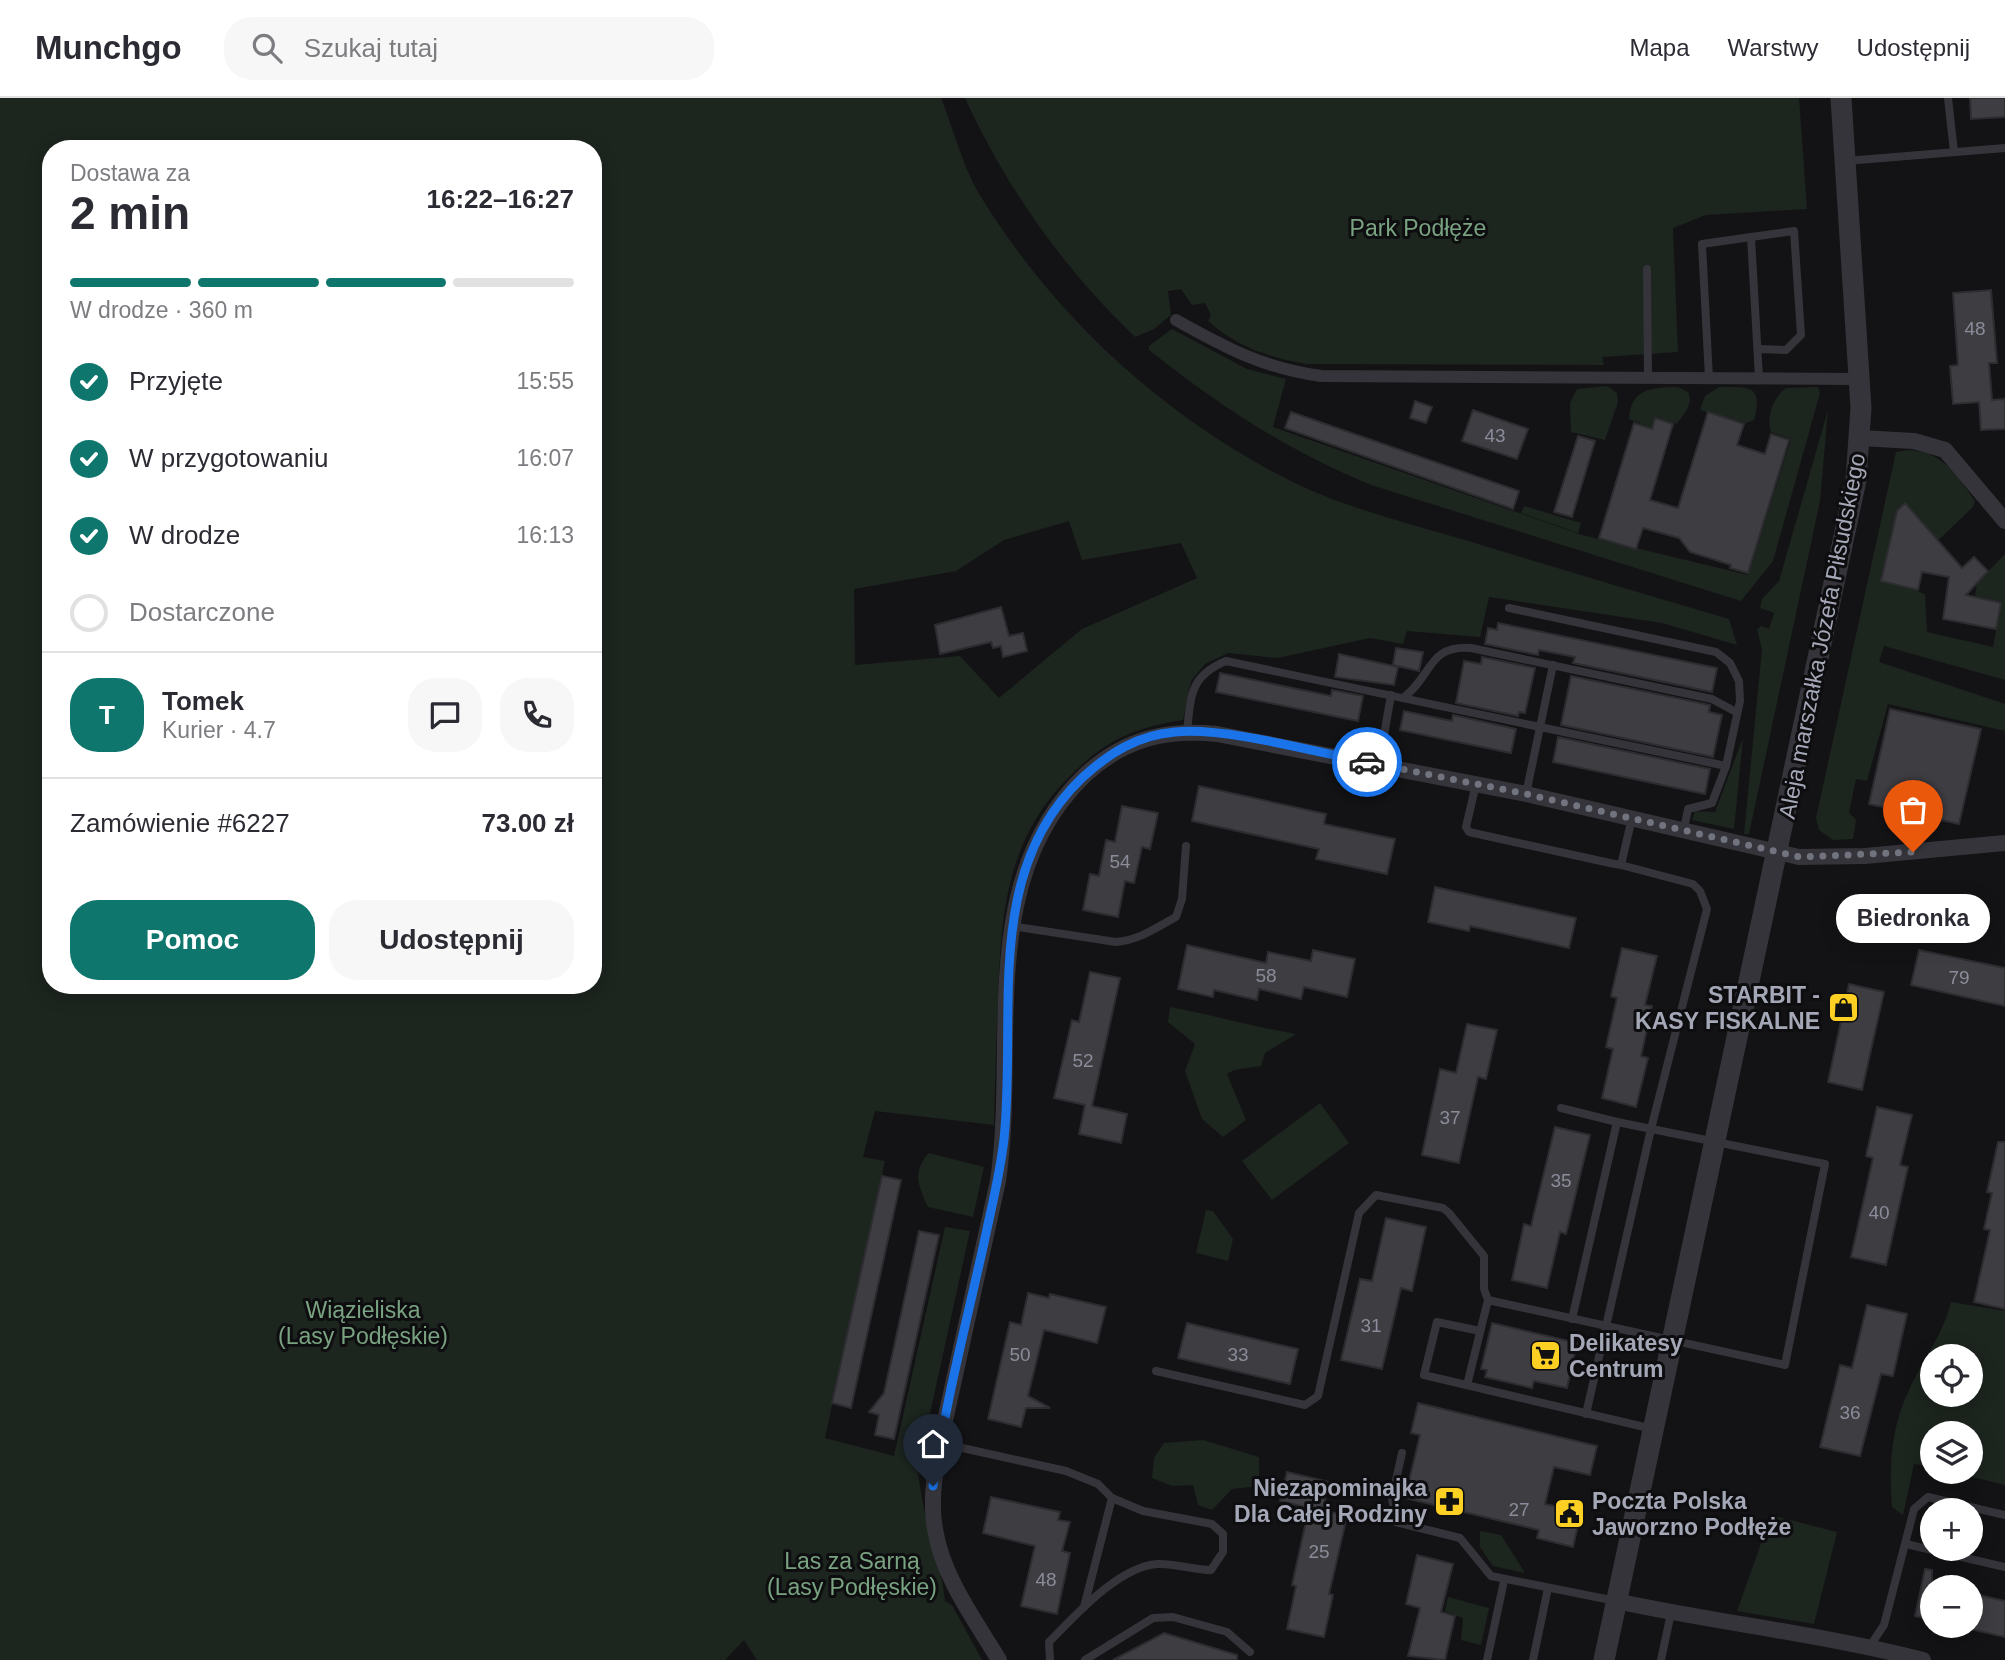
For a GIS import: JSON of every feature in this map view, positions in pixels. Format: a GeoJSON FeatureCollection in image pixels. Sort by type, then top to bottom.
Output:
{"type":"FeatureCollection","features":[{"type":"Feature","properties":{"kind":"street","name":"Aleja marszałka Józefa Piłsudskiego"},"geometry":{"type":"LineString","coordinates":[[1604,1660],[1779,853],[1856,480],[1860,438],[1860,379],[1841,98]]}},
{"type":"Feature","properties":{"kind":"street"},"geometry":{"type":"LineString","coordinates":[[1176,320],[1258,363],[1301,373],[1345,376],[1860,379]]}},
{"type":"Feature","properties":{"kind":"street"},"geometry":{"type":"LineString","coordinates":[[1860,438],[1914,441],[1945,450],[2005,521]]}},
{"type":"Feature","properties":{"kind":"street"},"geometry":{"type":"LineString","coordinates":[[999,1660],[954,1583],[935,1530],[933,1486],[940,1443],[998,1181],[1004,1138],[1009,941],[1012,926],[1036,841],[1055,808],[1101,760],[1125,746],[1152,736],[1187,731],[1217,734],[1526,794],[1779,853],[1829,858],[2005,843]]}},
{"type":"Feature","properties":{"kind":"street"},"geometry":{"type":"LineString","coordinates":[[1616,1601],[1671,1613],[1870,1646],[1923,1660]]}},
{"type":"Feature","properties":{"kind":"lane"},"geometry":{"type":"LineString","coordinates":[[1948,98],[1954,152]]}},
{"type":"Feature","properties":{"kind":"lane"},"geometry":{"type":"LineString","coordinates":[[1846,161],[2005,148]]}},
{"type":"Feature","properties":{"kind":"lane"},"geometry":{"type":"LineString","coordinates":[[1709,378],[1702,244],[1794,231],[1801,335],[1786,350],[1759,354]]}},
{"type":"Feature","properties":{"kind":"lane"},"geometry":{"type":"LineString","coordinates":[[1751,237],[1759,378]]}},
{"type":"Feature","properties":{"kind":"lane"},"geometry":{"type":"LineString","coordinates":[[1647,269],[1648,378]]}},
{"type":"Feature","properties":{"kind":"lane"},"geometry":{"type":"LineString","coordinates":[[1509,608],[1716,652],[1730,663],[1739,681],[1740,701],[1727,766],[1712,803],[1688,809],[1684,829]]}},
{"type":"Feature","properties":{"kind":"lane"},"geometry":{"type":"LineString","coordinates":[[1403,698],[1416,689],[1438,654],[1451,647],[1471,648],[1712,699],[1736,712]]}},
{"type":"Feature","properties":{"kind":"lane"},"geometry":{"type":"LineString","coordinates":[[1187,731],[1194,684],[1207,669],[1226,660],[1727,766]]}},
{"type":"Feature","properties":{"kind":"lane"},"geometry":{"type":"LineString","coordinates":[[1526,794],[1553,665]]}},
{"type":"Feature","properties":{"kind":"lane"},"geometry":{"type":"LineString","coordinates":[[1379,765],[1391,695]]}},
{"type":"Feature","properties":{"kind":"lane"},"geometry":{"type":"LineString","coordinates":[[1476,784],[1466,827],[1469,832],[1621,865],[1693,884],[1700,891],[1707,909],[1651,1129],[1586,1414]]}},
{"type":"Feature","properties":{"kind":"lane"},"geometry":{"type":"LineString","coordinates":[[1621,865],[1632,818]]}},
{"type":"Feature","properties":{"kind":"lane"},"geometry":{"type":"LineString","coordinates":[[1012,926],[1116,942],[1131,940],[1148,933],[1176,917],[1182,899],[1186,846]]}},
{"type":"Feature","properties":{"kind":"lane"},"geometry":{"type":"LineString","coordinates":[[1488,1300],[1785,1365],[1825,1164],[1616,1122],[1562,1108]]}},
{"type":"Feature","properties":{"kind":"lane"},"geometry":{"type":"LineString","coordinates":[[1573,1319],[1616,1122]]}},
{"type":"Feature","properties":{"kind":"lane"},"geometry":{"type":"LineString","coordinates":[[1156,1371],[1305,1405],[1318,1396],[1359,1213],[1376,1195],[1443,1208],[1484,1256],[1484,1289],[1488,1300],[1467,1385]]}},
{"type":"Feature","properties":{"kind":"lane"},"geometry":{"type":"LineString","coordinates":[[1480,1331],[1437,1322],[1424,1375],[1653,1429]]}},
{"type":"Feature","properties":{"kind":"lane"},"geometry":{"type":"LineString","coordinates":[[940,1443],[1066,1471],[1098,1484],[1112,1499],[1143,1511],[1212,1524],[1223,1534],[1223,1552],[1211,1570],[1158,1564],[1146,1567],[1115,1583],[1084,1607],[1049,1642],[1050,1660]]}},
{"type":"Feature","properties":{"kind":"lane"},"geometry":{"type":"LineString","coordinates":[[1402,1453],[1392,1498],[1396,1522],[1460,1538],[1483,1571],[1504,1581],[1616,1601]]}},
{"type":"Feature","properties":{"kind":"lane"},"geometry":{"type":"LineString","coordinates":[[1870,1646],[1884,1625],[1914,1510],[1928,1497],[2005,1516]]}},
{"type":"Feature","properties":{"kind":"lane"},"geometry":{"type":"LineString","coordinates":[[1084,1607],[1112,1499]]}},
{"type":"Feature","properties":{"kind":"lane"},"geometry":{"type":"LineString","coordinates":[[1906,1544],[2005,1567]]}},
{"type":"Feature","properties":{"kind":"lane"},"geometry":{"type":"LineString","coordinates":[[1487,1660],[1504,1581]]}},
{"type":"Feature","properties":{"kind":"lane"},"geometry":{"type":"LineString","coordinates":[[1532,1660],[1548,1588]]}},
{"type":"Feature","properties":{"kind":"lane"},"geometry":{"type":"LineString","coordinates":[[1661,1660],[1671,1613]]}},
{"type":"Feature","properties":{"kind":"lane"},"geometry":{"type":"LineString","coordinates":[[1085,1660],[1153,1618],[1173,1617],[1227,1632],[1250,1652]]}},
{"type":"Feature","properties":{"kind":"green space","name":"Wiązieliska (Lasy Podłęskie)"},"geometry":{"type":"Polygon","coordinates":[[[0,98],[941,98],[972,181],[1007,236],[1039,279],[1074,319],[1112,356],[1194,423],[1285,478],[1350,506],[1729,619],[1737,645],[1662,623],[1489,597],[1480,637],[1407,631],[1403,644],[1370,638],[1278,658],[1228,653],[1205,664],[1191,681],[1183,720],[1149,727],[1121,737],[1096,753],[1071,775],[1032,825],[1011,880],[1001,939],[994,1125],[875,1111],[863,1157],[885,1161],[825,1438],[894,1456],[945,1227],[970,1231],[918,1468],[945,1601],[952,1605],[982,1660],[757,1660],[744,1640],[725,1660],[0,1660],[0,98]],[[1069,521],[1004,540],[956,571],[854,589],[855,665],[960,656],[999,698],[1082,629],[1197,578],[1181,543],[1082,560],[1069,521]]]}},
{"type":"Feature","properties":{"kind":"green space","name":"Park Podłęże"},"geometry":{"type":"Polygon","coordinates":[[[965,98],[1799,98],[1807,209],[1706,215],[1673,228],[1678,352],[1602,357],[1604,365],[1306,364],[1266,354],[1230,338],[1208,321],[1211,315],[1205,303],[1192,305],[1181,289],[1168,291],[1171,315],[1154,329],[1135,337],[1084,283],[1039,226],[999,164],[965,98]]]}},
{"type":"Feature","properties":{"kind":"green space"},"geometry":{"type":"Polygon","coordinates":[[[1172,329],[1247,369],[1286,379],[1273,427],[1582,535],[1748,575],[1791,439],[1771,432],[1769,420],[1772,408],[1777,397],[1786,388],[1818,387],[1820,393],[1773,561],[1741,601],[1371,485],[1340,472],[1282,442],[1228,408],[1149,350],[1149,346],[1172,329]]]}},
{"type":"Feature","properties":{"kind":"green space"},"geometry":{"type":"Polygon","coordinates":[[[1607,386],[1617,393],[1618,402],[1605,440],[1571,432],[1570,403],[1577,389],[1607,386]]]}},
{"type":"Feature","properties":{"kind":"green space"},"geometry":{"type":"Polygon","coordinates":[[[1678,387],[1688,392],[1690,401],[1677,424],[1655,417],[1651,428],[1629,419],[1634,401],[1645,391],[1678,387]]]}},
{"type":"Feature","properties":{"kind":"green space"},"geometry":{"type":"Polygon","coordinates":[[[1719,387],[1751,390],[1757,400],[1754,420],[1746,423],[1700,410],[1705,396],[1719,387]]]}},
{"type":"Feature","properties":{"kind":"green space"},"geometry":{"type":"Polygon","coordinates":[[[1828,410],[1820,501],[1749,834],[1744,834],[1762,649],[1757,630],[1761,626],[1769,629],[1774,613],[1760,608],[1762,599],[1779,581],[1828,410]]]}},
{"type":"Feature","properties":{"kind":"green space"},"geometry":{"type":"Polygon","coordinates":[[[1908,450],[1930,455],[1948,466],[1975,501],[1973,507],[1926,552],[1917,591],[1925,594],[1927,632],[1993,647],[2001,603],[1975,597],[1977,583],[2005,554],[2005,680],[1884,646],[1879,662],[2005,704],[2005,731],[1888,704],[1867,781],[1856,779],[1849,813],[1856,820],[1853,839],[1833,840],[1819,830],[1816,818],[1896,452],[1908,450]]]}},
{"type":"Feature","properties":{"kind":"green space"},"geometry":{"type":"Polygon","coordinates":[[[1524,506],[1581,523],[1578,533],[1521,513],[1524,506]]]}},
{"type":"Feature","properties":{"kind":"green space"},"geometry":{"type":"Polygon","coordinates":[[[1743,738],[1734,829],[1692,820],[1695,811],[1715,812],[1743,738]]]}},
{"type":"Feature","properties":{"kind":"green space"},"geometry":{"type":"Polygon","coordinates":[[[1170,1007],[1296,1034],[1265,1053],[1261,1066],[1234,1070],[1227,1074],[1246,1120],[1223,1137],[1202,1119],[1185,1071],[1195,1044],[1168,1022],[1170,1007]]]}},
{"type":"Feature","properties":{"kind":"green space"},"geometry":{"type":"Polygon","coordinates":[[[1320,1103],[1349,1143],[1272,1200],[1242,1161],[1320,1103]]]}},
{"type":"Feature","properties":{"kind":"green space"},"geometry":{"type":"Polygon","coordinates":[[[929,1153],[984,1167],[973,1217],[928,1207],[918,1179],[920,1166],[929,1153]]]}},
{"type":"Feature","properties":{"kind":"green space"},"geometry":{"type":"Polygon","coordinates":[[[1206,1210],[1213,1211],[1233,1239],[1228,1261],[1196,1253],[1206,1210]]]}},
{"type":"Feature","properties":{"kind":"green space"},"geometry":{"type":"Polygon","coordinates":[[[1951,1302],[2005,1311],[2005,1485],[1983,1480],[1983,1421],[1920,1421],[1920,1465],[1914,1464],[1903,1515],[1892,1507],[1891,1462],[1898,1418],[1920,1370],[1920,1407],[1983,1407],[1983,1344],[1934,1344],[1951,1302]]]}},
{"type":"Feature","properties":{"kind":"green space"},"geometry":{"type":"Polygon","coordinates":[[[1203,1440],[1259,1457],[1259,1486],[1232,1489],[1212,1510],[1198,1505],[1193,1485],[1172,1486],[1152,1478],[1154,1458],[1164,1443],[1203,1440]]]}},
{"type":"Feature","properties":{"kind":"green space"},"geometry":{"type":"Polygon","coordinates":[[[1771,1515],[1837,1532],[1814,1624],[1737,1611],[1771,1515]]]}},
{"type":"Feature","properties":{"kind":"green space"},"geometry":{"type":"Polygon","coordinates":[[[1480,1531],[1501,1535],[1525,1573],[1493,1566],[1480,1547],[1480,1531]]]}},
{"type":"Feature","properties":{"kind":"green space"},"geometry":{"type":"Polygon","coordinates":[[[1448,1597],[1489,1608],[1481,1645],[1461,1640],[1463,1618],[1445,1611],[1448,1597]]]}},
{"type":"Feature","properties":{"kind":"building"},"geometry":{"type":"Polygon","coordinates":[[[1970,98],[2005,98],[2005,117],[1971,119],[1970,98]]]}},
{"type":"Feature","properties":{"kind":"building"},"geometry":{"type":"Polygon","coordinates":[[[1991,290],[1997,363],[1989,363],[1992,400],[2005,399],[2005,429],[1981,430],[1979,402],[1953,404],[1950,366],[1958,365],[1953,293],[1991,290]]]}},
{"type":"Feature","properties":{"kind":"building"},"geometry":{"type":"Polygon","coordinates":[[[1415,401],[1432,407],[1426,423],[1410,418],[1415,401]]]}},
{"type":"Feature","properties":{"kind":"building"},"geometry":{"type":"Polygon","coordinates":[[[1473,410],[1528,429],[1517,459],[1462,441],[1473,410]]]}},
{"type":"Feature","properties":{"kind":"building"},"geometry":{"type":"Polygon","coordinates":[[[1291,412],[1519,491],[1513,509],[1285,428],[1291,412]]]}},
{"type":"Feature","properties":{"kind":"building"},"geometry":{"type":"Polygon","coordinates":[[[1708,412],[1744,424],[1737,445],[1765,454],[1771,434],[1789,440],[1748,573],[1690,552],[1679,538],[1643,528],[1636,549],[1599,538],[1634,423],[1652,429],[1655,418],[1673,424],[1650,500],[1678,508],[1708,412]]]}},
{"type":"Feature","properties":{"kind":"building"},"geometry":{"type":"Polygon","coordinates":[[[1578,436],[1595,441],[1572,517],[1554,512],[1578,436]]]}},
{"type":"Feature","properties":{"kind":"building"},"geometry":{"type":"Polygon","coordinates":[[[1905,503],[1962,568],[1974,557],[1988,571],[1966,595],[2001,603],[1996,629],[1943,619],[1949,577],[1922,572],[1918,590],[1881,581],[1897,511],[1905,503]]]}},
{"type":"Feature","properties":{"kind":"building"},"geometry":{"type":"Polygon","coordinates":[[[1001,607],[1009,636],[1023,633],[1027,651],[1003,657],[1001,646],[993,648],[991,642],[940,654],[935,625],[1001,607]]]}},
{"type":"Feature","properties":{"kind":"building"},"geometry":{"type":"Polygon","coordinates":[[[1498,623],[1717,668],[1712,692],[1573,663],[1575,657],[1539,650],[1538,655],[1485,644],[1488,628],[1497,630],[1498,623]]]}},
{"type":"Feature","properties":{"kind":"building"},"geometry":{"type":"Polygon","coordinates":[[[1396,648],[1423,652],[1419,671],[1393,665],[1396,648]]]}},
{"type":"Feature","properties":{"kind":"building"},"geometry":{"type":"Polygon","coordinates":[[[1339,654],[1398,667],[1394,685],[1335,677],[1339,654]]]}},
{"type":"Feature","properties":{"kind":"building"},"geometry":{"type":"Polygon","coordinates":[[[1482,657],[1535,668],[1525,713],[1519,712],[1518,716],[1456,703],[1464,661],[1481,664],[1482,657]]]}},
{"type":"Feature","properties":{"kind":"building"},"geometry":{"type":"Polygon","coordinates":[[[1220,673],[1331,696],[1332,690],[1363,696],[1358,721],[1216,692],[1220,673]]]}},
{"type":"Feature","properties":{"kind":"building"},"geometry":{"type":"Polygon","coordinates":[[[1571,676],[1710,705],[1709,712],[1722,715],[1713,757],[1561,725],[1571,676]]]}},
{"type":"Feature","properties":{"kind":"building"},"geometry":{"type":"Polygon","coordinates":[[[1890,709],[1981,729],[1959,824],[1869,804],[1890,709]]]}},
{"type":"Feature","properties":{"kind":"building"},"geometry":{"type":"Polygon","coordinates":[[[1404,711],[1452,721],[1453,715],[1516,729],[1511,753],[1400,730],[1404,711]]]}},
{"type":"Feature","properties":{"kind":"building"},"geometry":{"type":"Polygon","coordinates":[[[1558,737],[1710,769],[1705,794],[1553,762],[1558,737]]]}},
{"type":"Feature","properties":{"kind":"building"},"geometry":{"type":"Polygon","coordinates":[[[1199,786],[1326,814],[1324,824],[1395,839],[1387,874],[1316,859],[1319,849],[1192,821],[1199,786]]]}},
{"type":"Feature","properties":{"kind":"building"},"geometry":{"type":"Polygon","coordinates":[[[1122,806],[1158,813],[1150,849],[1142,847],[1134,883],[1125,881],[1118,917],[1083,910],[1090,874],[1099,876],[1106,840],[1115,842],[1122,806]]]}},
{"type":"Feature","properties":{"kind":"building"},"geometry":{"type":"Polygon","coordinates":[[[1435,887],[1576,918],[1569,948],[1470,926],[1469,931],[1428,922],[1435,887]]]}},
{"type":"Feature","properties":{"kind":"building"},"geometry":{"type":"Polygon","coordinates":[[[1187,945],[1266,963],[1268,952],[1311,961],[1313,950],[1355,959],[1347,997],[1304,987],[1301,999],[1259,989],[1257,1000],[1214,990],[1213,997],[1178,989],[1187,945]]]}},
{"type":"Feature","properties":{"kind":"building"},"geometry":{"type":"Polygon","coordinates":[[[1622,948],[1657,956],[1645,1005],[1652,1006],[1641,1056],[1648,1058],[1636,1107],[1602,1098],[1613,1049],[1606,1047],[1617,998],[1611,996],[1622,948]]]}},
{"type":"Feature","properties":{"kind":"building"},"geometry":{"type":"Polygon","coordinates":[[[1919,950],[2005,968],[2005,1006],[1911,985],[1919,950]]]}},
{"type":"Feature","properties":{"kind":"building"},"geometry":{"type":"Polygon","coordinates":[[[1090,972],[1120,978],[1092,1106],[1127,1114],[1121,1143],[1079,1134],[1085,1105],[1054,1098],[1072,1020],[1079,1022],[1090,972]]]}},
{"type":"Feature","properties":{"kind":"building"},"geometry":{"type":"Polygon","coordinates":[[[1849,984],[1884,992],[1862,1090],[1828,1082],[1849,984]]]}},
{"type":"Feature","properties":{"kind":"building"},"geometry":{"type":"Polygon","coordinates":[[[1467,1024],[1497,1030],[1486,1079],[1478,1077],[1459,1163],[1422,1155],[1440,1069],[1456,1073],[1467,1024]]]}},
{"type":"Feature","properties":{"kind":"building"},"geometry":{"type":"Polygon","coordinates":[[[1877,1107],[1912,1115],[1900,1165],[1908,1167],[1886,1265],[1851,1257],[1873,1158],[1866,1156],[1877,1107]]]}},
{"type":"Feature","properties":{"kind":"building"},"geometry":{"type":"Polygon","coordinates":[[[1555,1127],[1590,1135],[1566,1234],[1560,1232],[1547,1288],[1512,1280],[1524,1224],[1531,1226],[1555,1127]]]}},
{"type":"Feature","properties":{"kind":"building"},"geometry":{"type":"Polygon","coordinates":[[[1998,1142],[2005,1142],[2005,1309],[1974,1302],[1990,1230],[1984,1229],[1992,1193],[1987,1192],[1998,1142]]]}},
{"type":"Feature","properties":{"kind":"building"},"geometry":{"type":"Polygon","coordinates":[[[882,1176],[901,1180],[851,1408],[832,1403],[882,1176]]]}},
{"type":"Feature","properties":{"kind":"building"},"geometry":{"type":"Polygon","coordinates":[[[1386,1218],[1426,1227],[1412,1291],[1401,1288],[1382,1369],[1341,1360],[1360,1279],[1372,1281],[1386,1218]]]}},
{"type":"Feature","properties":{"kind":"building"},"geometry":{"type":"Polygon","coordinates":[[[919,1231],[939,1235],[894,1439],[875,1435],[879,1415],[869,1412],[884,1393],[919,1231]]]}},
{"type":"Feature","properties":{"kind":"building"},"geometry":{"type":"Polygon","coordinates":[[[1028,1293],[1049,1298],[1050,1294],[1106,1307],[1097,1343],[1044,1330],[1028,1396],[1050,1408],[1026,1408],[1021,1427],[988,1419],[1010,1322],[1021,1325],[1028,1293]]]}},
{"type":"Feature","properties":{"kind":"building"},"geometry":{"type":"Polygon","coordinates":[[[1867,1305],[1907,1314],[1893,1376],[1881,1374],[1860,1456],[1820,1447],[1840,1365],[1852,1368],[1867,1305]]]}},
{"type":"Feature","properties":{"kind":"building"},"geometry":{"type":"Polygon","coordinates":[[[1187,1323],[1298,1349],[1290,1384],[1178,1358],[1187,1323]]]}},
{"type":"Feature","properties":{"kind":"building"},"geometry":{"type":"Polygon","coordinates":[[[1492,1323],[1577,1343],[1567,1388],[1534,1381],[1532,1388],[1485,1377],[1487,1370],[1481,1369],[1492,1323]]]}},
{"type":"Feature","properties":{"kind":"building"},"geometry":{"type":"Polygon","coordinates":[[[1418,1403],[1597,1446],[1590,1475],[1554,1467],[1545,1504],[1573,1510],[1572,1514],[1580,1516],[1573,1547],[1537,1538],[1539,1530],[1405,1498],[1420,1435],[1411,1433],[1418,1403]]]}},
{"type":"Feature","properties":{"kind":"building"},"geometry":{"type":"Polygon","coordinates":[[[1287,1472],[1329,1482],[1323,1510],[1347,1516],[1329,1594],[1333,1595],[1324,1637],[1287,1629],[1296,1586],[1292,1585],[1309,1508],[1280,1501],[1287,1472]]]}},
{"type":"Feature","properties":{"kind":"building"},"geometry":{"type":"Polygon","coordinates":[[[991,1497],[1060,1512],[1058,1520],[1070,1522],[1062,1551],[1070,1553],[1057,1614],[1021,1606],[1035,1546],[983,1533],[991,1497]]]}},
{"type":"Feature","properties":{"kind":"building"},"geometry":{"type":"Polygon","coordinates":[[[1417,1555],[1453,1564],[1441,1612],[1455,1616],[1445,1660],[1408,1656],[1420,1608],[1406,1604],[1417,1555]]]}},
{"type":"Feature","properties":{"kind":"building"},"geometry":{"type":"Polygon","coordinates":[[[1925,1569],[1932,1570],[1932,1575],[1924,1575],[1925,1569]]]}},
{"type":"Feature","properties":{"kind":"building"},"geometry":{"type":"Polygon","coordinates":[[[1920,1592],[1920,1617],[1915,1616],[1920,1592]]]}},
{"type":"Feature","properties":{"kind":"building"},"geometry":{"type":"Polygon","coordinates":[[[1983,1596],[2005,1601],[2005,1637],[1983,1632],[1983,1596]]]}},
{"type":"Feature","properties":{"kind":"building"},"geometry":{"type":"Polygon","coordinates":[[[1164,1633],[1237,1655],[1237,1660],[1113,1660],[1164,1633]]]}},
{"type":"Feature","properties":{"kind":"way so far"},"geometry":{"type":"LineString","coordinates":[[1367,762],[1526,794],[1800,857],[1829,858],[1913,852]]}},
{"type":"Feature","properties":{"kind":"place","name":"Biedronka"},"geometry":{"type":"Point","coordinates":[1913,852]}},
{"type":"Feature","properties":{"kind":"place","name":"STARBIT - KASY FISKALNE"},"geometry":{"type":"Point","coordinates":[1843,1008]}},
{"type":"Feature","properties":{"kind":"place","name":"Delikatesy Centrum"},"geometry":{"type":"Point","coordinates":[1546,1356]}},
{"type":"Feature","properties":{"kind":"place","name":"Niezapominajka Dla Całej Rodziny"},"geometry":{"type":"Point","coordinates":[1450,1501]}},
{"type":"Feature","properties":{"kind":"place","name":"Poczta Polska Jaworzno Podłęże"},"geometry":{"type":"Point","coordinates":[1569,1514]}},
{"type":"Feature","properties":{"kind":"route"},"geometry":{"type":"LineString","coordinates":[[933,1486],[940,1443],[998,1181],[1004,1138],[1009,941],[1015,907],[1036,841],[1055,808],[1101,760],[1139,740],[1173,732],[1217,734],[1367,762]]}},
{"type":"Feature","properties":{"kind":"park label","name":"Las za Sarną (Lasy Podłęskie)"},"geometry":{"type":"Point","coordinates":[852,1574]}}]}
